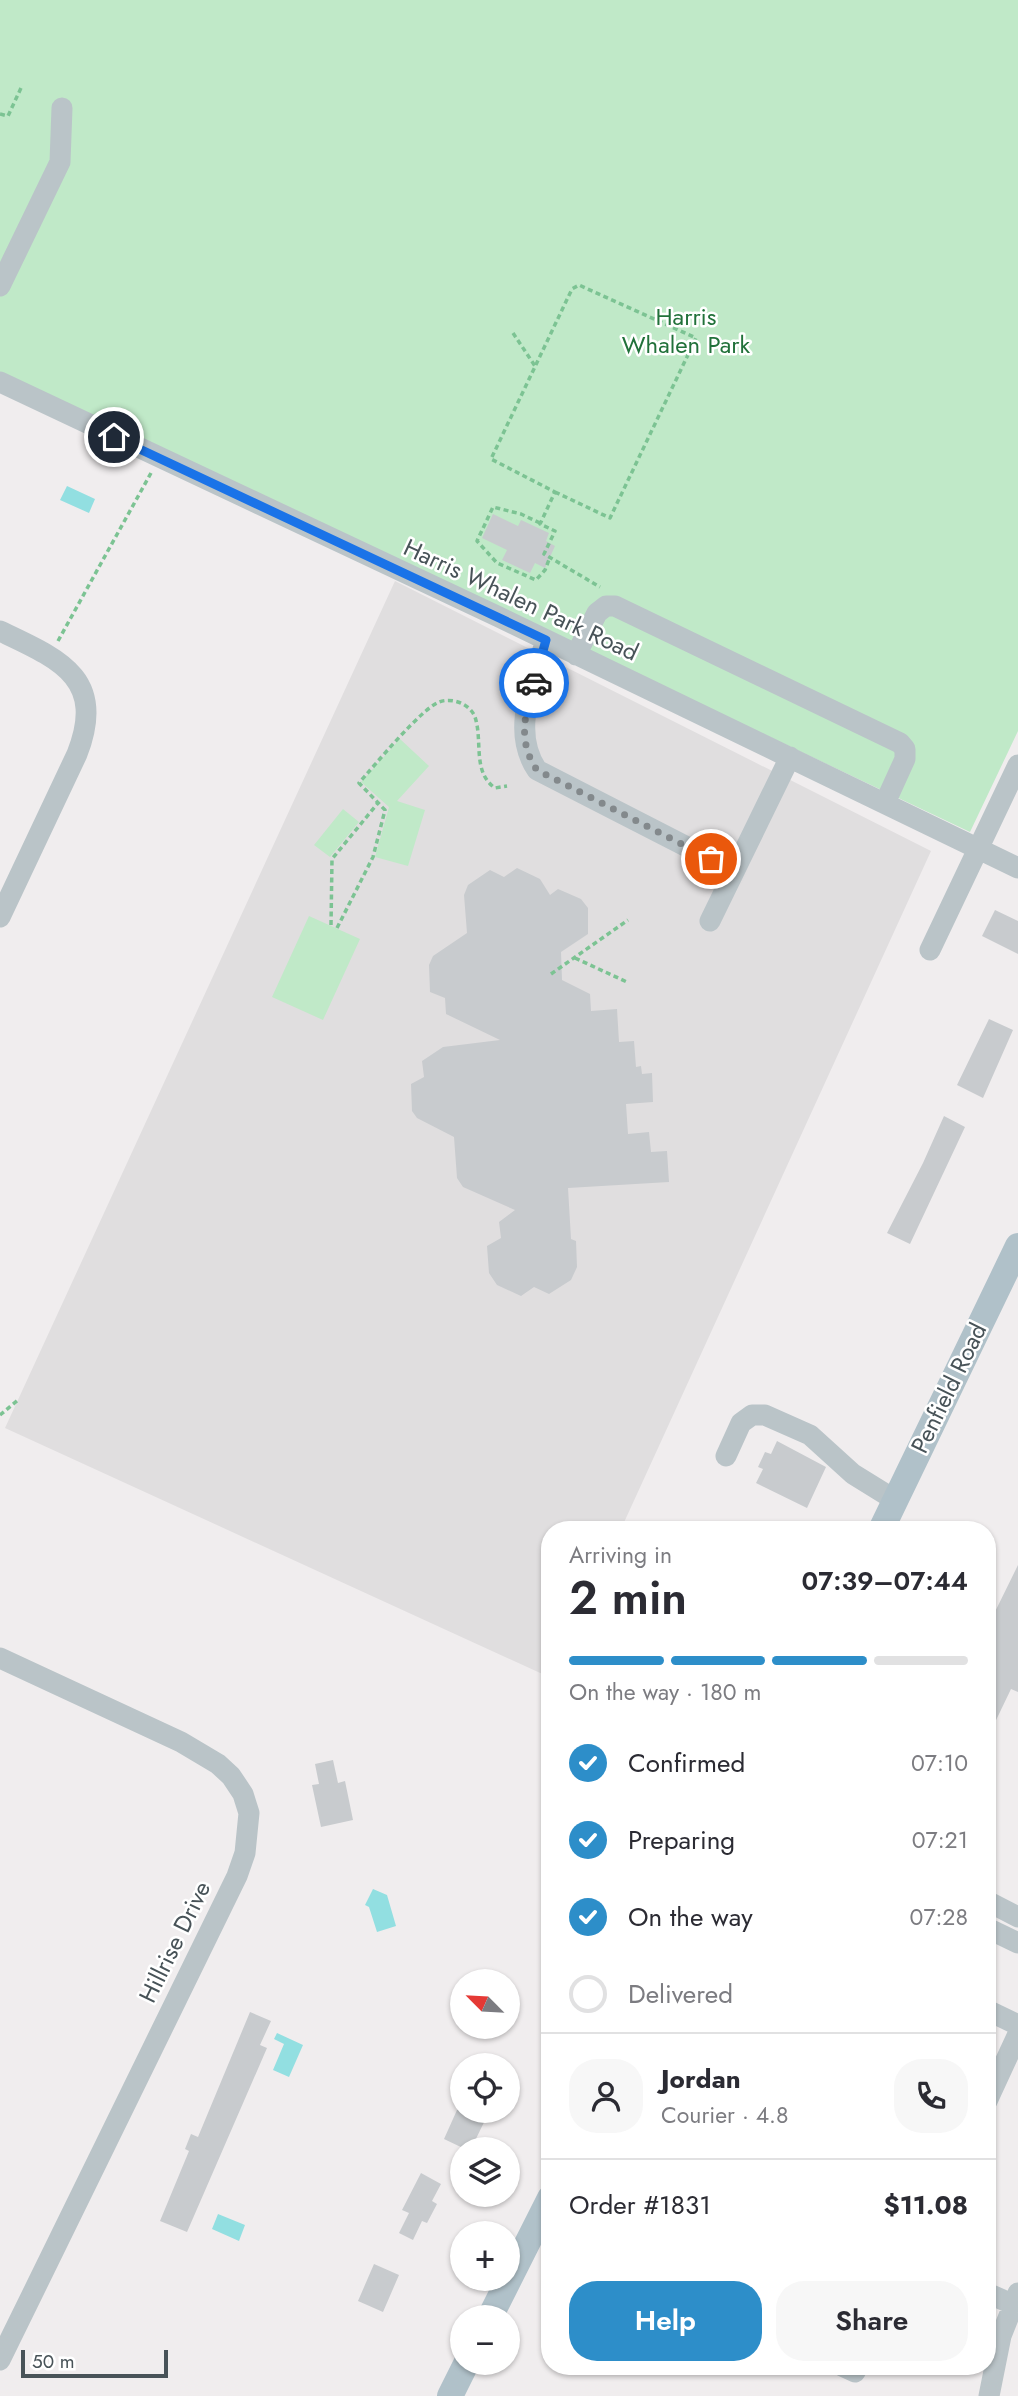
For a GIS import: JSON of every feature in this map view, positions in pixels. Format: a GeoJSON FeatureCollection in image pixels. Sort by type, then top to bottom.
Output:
{"type":"FeatureCollection","features":[{"type":"Feature","properties":{"kind":"main road","name":"Penfield Road"},"geometry":{"type":"LineString","coordinates":[[885,1521],[1018,1246]]}},
{"type":"Feature","properties":{"kind":"main road"},"geometry":{"type":"LineString","coordinates":[[496,2305],[541,2216]]}},
{"type":"Feature","properties":{"kind":"main road"},"geometry":{"type":"LineString","coordinates":[[450,2396],[460,2375]]}},
{"type":"Feature","properties":{"kind":"street"},"geometry":{"type":"LineString","coordinates":[[0,286],[60,162],[62,108]]}},
{"type":"Feature","properties":{"kind":"street","name":"Harris Whalen Park Road"},"geometry":{"type":"LineString","coordinates":[[0,382],[546,640],[1018,868]]}},
{"type":"Feature","properties":{"kind":"street"},"geometry":{"type":"LineString","coordinates":[[576,655],[597,613],[606,606],[615,606],[900,743],[905,749],[905,759],[885,803]]}},
{"type":"Feature","properties":{"kind":"street"},"geometry":{"type":"LineString","coordinates":[[0,631],[50,655],[68,668],[78,681],[87,714],[85,734],[0,917]]}},
{"type":"Feature","properties":{"kind":"street"},"geometry":{"type":"LineString","coordinates":[[546,640],[525,714],[523,738],[528,757],[537,770],[734,871]]}},
{"type":"Feature","properties":{"kind":"street"},"geometry":{"type":"LineString","coordinates":[[710,921],[790,757]]}},
{"type":"Feature","properties":{"kind":"street"},"geometry":{"type":"LineString","coordinates":[[930,950],[976,847],[1018,765]]}},
{"type":"Feature","properties":{"kind":"street"},"geometry":{"type":"LineString","coordinates":[[726,1455],[741,1423],[752,1415],[765,1415],[810,1435],[853,1474],[895,1500]]}},
{"type":"Feature","properties":{"kind":"street","name":"Hillrise Drive"},"geometry":{"type":"LineString","coordinates":[[0,1658],[181,1742],[218,1764],[231,1776],[243,1794],[249,1813],[249,1832],[237,1876],[0,2360]]}},
{"type":"Feature","properties":{"kind":"street"},"geometry":{"type":"LineString","coordinates":[[996,1906],[1018,1917]]}},
{"type":"Feature","properties":{"kind":"street"},"geometry":{"type":"LineString","coordinates":[[996,1932],[1018,1943]]}},
{"type":"Feature","properties":{"kind":"street"},"geometry":{"type":"LineString","coordinates":[[996,2014],[1018,2025]]}},
{"type":"Feature","properties":{"kind":"street"},"geometry":{"type":"LineString","coordinates":[[996,2082],[1018,2034]]}},
{"type":"Feature","properties":{"kind":"street"},"geometry":{"type":"LineString","coordinates":[[996,2295],[1015,2298],[1001,2336],[996,2361]]}},
{"type":"Feature","properties":{"kind":"street"},"geometry":{"type":"LineString","coordinates":[[989,2396],[993,2375]]}},
{"type":"Feature","properties":{"kind":"path"},"geometry":{"type":"LineString","coordinates":[[0,114],[8,116],[21,88]]}},
{"type":"Feature","properties":{"kind":"path"},"geometry":{"type":"LineString","coordinates":[[579,285],[696,338],[610,519],[555,492],[491,460],[572,289],[579,285]]}},
{"type":"Feature","properties":{"kind":"path"},"geometry":{"type":"LineString","coordinates":[[513,333],[535,367]]}},
{"type":"Feature","properties":{"kind":"path"},"geometry":{"type":"LineString","coordinates":[[50,655],[159,459]]}},
{"type":"Feature","properties":{"kind":"path"},"geometry":{"type":"LineString","coordinates":[[540,524],[555,492]]}},
{"type":"Feature","properties":{"kind":"path"},"geometry":{"type":"LineString","coordinates":[[550,557],[545,570],[536,580],[497,563],[477,541],[493,507],[522,514],[555,531],[544,554],[550,557],[600,587],[606,606]]}},
{"type":"Feature","properties":{"kind":"path"},"geometry":{"type":"LineString","coordinates":[[337,928],[373,858],[385,810],[359,783],[414,722],[439,702],[455,701],[468,706],[475,716],[485,781],[495,788],[507,786]]}},
{"type":"Feature","properties":{"kind":"path"},"geometry":{"type":"LineString","coordinates":[[331,925],[332,859],[378,803]]}},
{"type":"Feature","properties":{"kind":"path"},"geometry":{"type":"LineString","coordinates":[[551,974],[628,920]]}},
{"type":"Feature","properties":{"kind":"path"},"geometry":{"type":"LineString","coordinates":[[575,958],[629,983]]}},
{"type":"Feature","properties":{"kind":"path"},"geometry":{"type":"LineString","coordinates":[[0,1415],[18,1400]]}},
{"type":"Feature","properties":{"kind":"shaded area"},"geometry":{"type":"Polygon","coordinates":[[[395,581],[931,851],[625,1521],[541,1521],[541,1673],[5,1428],[395,581]]]}},
{"type":"Feature","properties":{"kind":"green space","name":"Harris Whalen Park"},"geometry":{"type":"Polygon","coordinates":[[[0,0],[1018,0],[1018,731],[970,832],[0,372],[0,0]]]}},
{"type":"Feature","properties":{"kind":"green space"},"geometry":{"type":"Polygon","coordinates":[[[400,739],[429,766],[397,801],[425,810],[408,866],[375,857],[389,807],[361,782],[400,739]]]}},
{"type":"Feature","properties":{"kind":"green space"},"geometry":{"type":"Polygon","coordinates":[[[343,809],[359,822],[330,857],[314,845],[343,809]]]}},
{"type":"Feature","properties":{"kind":"green space"},"geometry":{"type":"Polygon","coordinates":[[[309,916],[360,939],[323,1020],[272,997],[309,916]]]}},
{"type":"Feature","properties":{"kind":"water"},"geometry":{"type":"Polygon","coordinates":[[[67,486],[95,499],[89,513],[60,500],[67,486]]]}},
{"type":"Feature","properties":{"kind":"water"},"geometry":{"type":"Polygon","coordinates":[[[373,1889],[387,1895],[396,1926],[377,1932],[369,1907],[365,1905],[373,1889]]]}},
{"type":"Feature","properties":{"kind":"water"},"geometry":{"type":"Polygon","coordinates":[[[277,2033],[303,2045],[289,2077],[273,2070],[284,2044],[274,2039],[277,2033]]]}},
{"type":"Feature","properties":{"kind":"water"},"geometry":{"type":"Polygon","coordinates":[[[218,2214],[245,2225],[239,2241],[212,2229],[218,2214]]]}},
{"type":"Feature","properties":{"kind":"building"},"geometry":{"type":"Polygon","coordinates":[[[493,514],[518,526],[521,520],[549,533],[546,541],[555,546],[545,568],[535,563],[530,573],[502,560],[507,550],[482,538],[493,514]]]}},
{"type":"Feature","properties":{"kind":"building"},"geometry":{"type":"Polygon","coordinates":[[[517,868],[540,879],[550,895],[558,889],[581,899],[588,908],[588,934],[561,952],[562,980],[590,994],[591,1011],[617,1009],[619,1042],[634,1041],[636,1067],[641,1066],[642,1074],[652,1073],[653,1102],[626,1104],[628,1134],[649,1132],[651,1152],[667,1151],[669,1182],[568,1188],[571,1239],[576,1241],[577,1267],[571,1280],[549,1294],[534,1287],[521,1296],[497,1285],[489,1273],[487,1246],[501,1238],[499,1222],[515,1210],[463,1187],[457,1178],[454,1137],[417,1118],[412,1111],[411,1084],[424,1077],[422,1061],[443,1047],[500,1040],[446,1014],[445,998],[430,992],[429,965],[433,956],[467,933],[464,895],[468,885],[490,870],[504,877],[517,868]]]}},
{"type":"Feature","properties":{"kind":"building"},"geometry":{"type":"Polygon","coordinates":[[[995,910],[1018,921],[1018,954],[982,936],[995,910]]]}},
{"type":"Feature","properties":{"kind":"building"},"geometry":{"type":"Polygon","coordinates":[[[989,1019],[1013,1030],[983,1098],[957,1085],[989,1019]]]}},
{"type":"Feature","properties":{"kind":"building"},"geometry":{"type":"Polygon","coordinates":[[[944,1116],[965,1127],[910,1244],[887,1233],[944,1116]]]}},
{"type":"Feature","properties":{"kind":"building"},"geometry":{"type":"Polygon","coordinates":[[[777,1441],[826,1467],[807,1508],[756,1483],[763,1469],[758,1467],[765,1452],[771,1454],[777,1441]]]}},
{"type":"Feature","properties":{"kind":"building"},"geometry":{"type":"Polygon","coordinates":[[[1018,1565],[1018,1692],[1011,1689],[996,1720],[996,1610],[1018,1565]]]}},
{"type":"Feature","properties":{"kind":"building"},"geometry":{"type":"Polygon","coordinates":[[[333,1760],[338,1783],[345,1781],[353,1820],[321,1827],[312,1785],[319,1784],[315,1764],[333,1760]]]}},
{"type":"Feature","properties":{"kind":"building"},"geometry":{"type":"Polygon","coordinates":[[[250,2012],[271,2021],[260,2045],[267,2048],[187,2232],[160,2221],[189,2151],[185,2149],[191,2134],[198,2137],[250,2012]]]}},
{"type":"Feature","properties":{"kind":"building"},"geometry":{"type":"Polygon","coordinates":[[[451,2123],[484,2123],[477,2137],[450,2137],[450,2142],[444,2139],[451,2123]]]}},
{"type":"Feature","properties":{"kind":"building"},"geometry":{"type":"Polygon","coordinates":[[[421,2173],[441,2184],[432,2201],[437,2204],[427,2223],[422,2221],[413,2240],[399,2233],[409,2213],[402,2210],[421,2173]]]}},
{"type":"Feature","properties":{"kind":"building"},"geometry":{"type":"Polygon","coordinates":[[[374,2264],[399,2275],[383,2312],[358,2301],[374,2264]]]}},
{"type":"Feature","properties":{"kind":"way so far"},"geometry":{"type":"LineString","coordinates":[[534,683],[525,714],[523,738],[528,757],[537,770],[711,859]]}},
{"type":"Feature","properties":{"kind":"route"},"geometry":{"type":"LineString","coordinates":[[114,437],[546,640],[534,683]]}}]}
